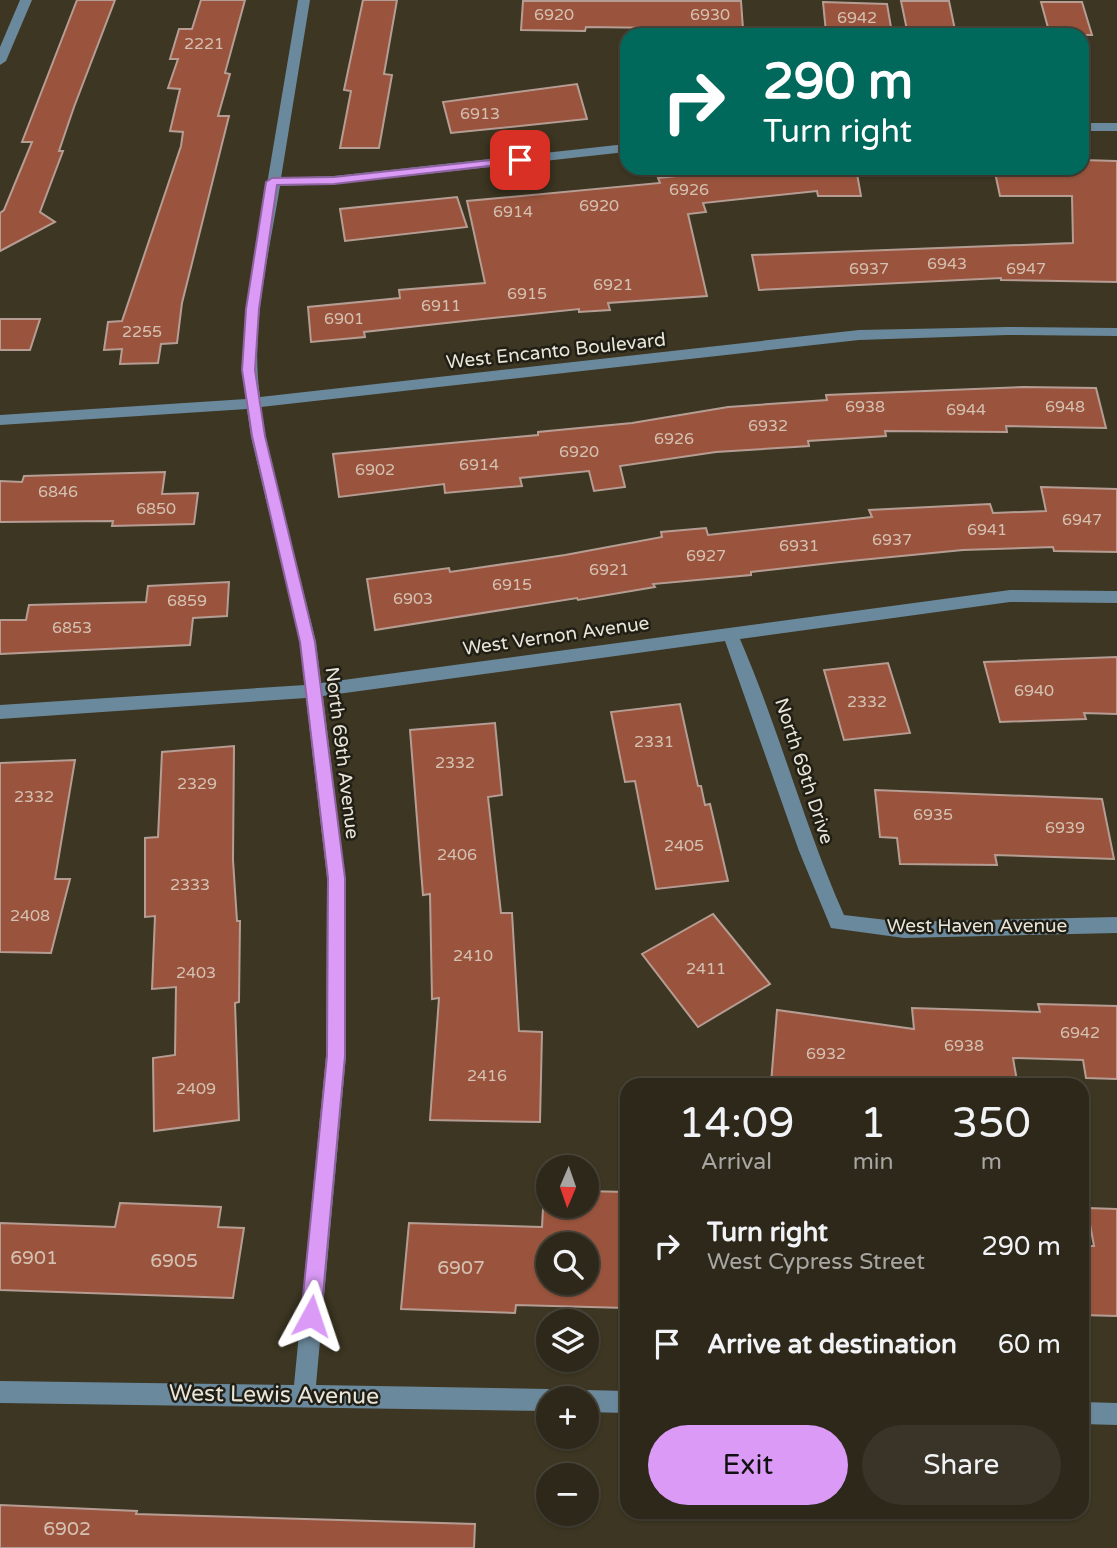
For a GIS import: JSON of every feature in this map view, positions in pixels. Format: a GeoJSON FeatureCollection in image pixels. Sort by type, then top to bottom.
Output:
{"type":"FeatureCollection","features":[{"type":"Feature","properties":{"kind":"street"},"geometry":{"type":"LineString","coordinates":[[0,61],[26,0]]}},
{"type":"Feature","properties":{"kind":"street","name":"North 69th Avenue"},"geometry":{"type":"LineString","coordinates":[[304,0],[272,182],[249,342],[249,370],[258,436],[308,642],[336,878],[336,1056],[304,1394]]}},
{"type":"Feature","properties":{"kind":"street"},"geometry":{"type":"LineString","coordinates":[[1089,127],[1117,127]]}},
{"type":"Feature","properties":{"kind":"street"},"geometry":{"type":"LineString","coordinates":[[272,182],[334,180],[620,149]]}},
{"type":"Feature","properties":{"kind":"street","name":"West Encanto Boulevard"},"geometry":{"type":"LineString","coordinates":[[0,420],[100,416],[254,404],[859,335],[1007,331],[1117,332]]}},
{"type":"Feature","properties":{"kind":"street","name":"West Vernon Avenue"},"geometry":{"type":"LineString","coordinates":[[0,712],[312,691],[1010,596],[1117,597]]}},
{"type":"Feature","properties":{"kind":"street","name":"North 69th Drive"},"geometry":{"type":"LineString","coordinates":[[730,634],[755,690],[818,879],[838,922]]}},
{"type":"Feature","properties":{"kind":"street","name":"West Haven Avenue"},"geometry":{"type":"LineString","coordinates":[[838,922],[904,930],[1117,925]]}},
{"type":"Feature","properties":{"kind":"street","name":"West Lewis Avenue"},"geometry":{"type":"LineString","coordinates":[[0,1392],[304,1394],[536,1400]]}},
{"type":"Feature","properties":{"kind":"street"},"geometry":{"type":"LineString","coordinates":[[599,1401],[620,1402]]}},
{"type":"Feature","properties":{"kind":"street"},"geometry":{"type":"LineString","coordinates":[[1089,1413],[1117,1414]]}},
{"type":"Feature","properties":{"kind":"building"},"geometry":{"type":"Polygon","coordinates":[[[77,0],[115,0],[74,107],[59,151],[63,151],[40,212],[55,222],[0,251],[0,213],[4,210],[32,142],[22,142],[77,0]]]}},
{"type":"Feature","properties":{"kind":"building"},"geometry":{"type":"Polygon","coordinates":[[[201,0],[245,0],[225,73],[230,74],[218,116],[229,116],[182,303],[177,343],[161,344],[158,363],[120,364],[122,349],[104,350],[108,322],[122,321],[181,146],[183,132],[170,131],[180,89],[168,88],[178,59],[170,59],[179,29],[192,29],[201,0]]]}},
{"type":"Feature","properties":{"kind":"building"},"geometry":{"type":"Polygon","coordinates":[[[363,0],[397,0],[384,74],[392,75],[379,148],[340,148],[351,91],[344,90],[363,0]]]}},
{"type":"Feature","properties":{"kind":"building"},"geometry":{"type":"Polygon","coordinates":[[[523,1],[741,1],[743,28],[586,27],[585,31],[521,30],[523,1]]]}},
{"type":"Feature","properties":{"kind":"building"},"geometry":{"type":"Polygon","coordinates":[[[901,1],[949,1],[955,28],[907,28],[901,1]]]}},
{"type":"Feature","properties":{"kind":"building"},"geometry":{"type":"Polygon","coordinates":[[[823,2],[887,4],[891,28],[826,28],[823,2]]]}},
{"type":"Feature","properties":{"kind":"building"},"geometry":{"type":"Polygon","coordinates":[[[1041,2],[1082,2],[1092,35],[1089,35],[1089,28],[1048,28],[1041,2]]]}},
{"type":"Feature","properties":{"kind":"building"},"geometry":{"type":"Polygon","coordinates":[[[577,84],[587,119],[451,133],[443,102],[577,84]]]}},
{"type":"Feature","properties":{"kind":"building"},"geometry":{"type":"Polygon","coordinates":[[[1089,160],[1117,161],[1117,282],[1001,278],[759,290],[752,255],[1073,243],[1072,196],[1000,196],[996,175],[1089,175],[1089,160]]]}},
{"type":"Feature","properties":{"kind":"building"},"geometry":{"type":"Polygon","coordinates":[[[687,175],[857,175],[861,196],[818,196],[817,191],[703,203],[706,212],[688,214],[707,296],[608,303],[610,310],[579,312],[579,309],[483,319],[364,332],[365,337],[311,342],[308,307],[400,298],[399,290],[485,283],[467,201],[660,183],[658,178],[687,175]]]}},
{"type":"Feature","properties":{"kind":"building"},"geometry":{"type":"Polygon","coordinates":[[[457,197],[467,227],[345,241],[340,209],[457,197]]]}},
{"type":"Feature","properties":{"kind":"building"},"geometry":{"type":"Polygon","coordinates":[[[0,319],[40,319],[30,350],[0,350],[0,319]]]}},
{"type":"Feature","properties":{"kind":"building"},"geometry":{"type":"Polygon","coordinates":[[[1024,387],[1096,388],[1106,428],[1006,426],[1007,432],[885,431],[886,436],[808,441],[809,446],[716,452],[620,466],[625,487],[594,491],[589,471],[520,478],[522,486],[445,493],[444,484],[339,497],[333,454],[538,435],[538,432],[632,423],[728,407],[827,400],[826,395],[1024,387]]]}},
{"type":"Feature","properties":{"kind":"building"},"geometry":{"type":"Polygon","coordinates":[[[165,472],[162,494],[198,493],[194,524],[112,526],[113,521],[0,522],[0,481],[22,482],[24,476],[165,472]]]}},
{"type":"Feature","properties":{"kind":"building"},"geometry":{"type":"Polygon","coordinates":[[[1041,487],[1117,489],[1117,552],[1054,551],[1053,547],[963,550],[840,562],[751,572],[751,575],[653,584],[655,587],[375,630],[367,579],[449,568],[450,572],[565,555],[662,537],[661,532],[706,528],[708,535],[872,517],[869,510],[990,504],[993,513],[1046,511],[1041,487]]]}},
{"type":"Feature","properties":{"kind":"building"},"geometry":{"type":"Polygon","coordinates":[[[229,582],[227,616],[193,618],[190,645],[0,654],[0,620],[26,620],[29,605],[146,602],[148,586],[229,582]]]}},
{"type":"Feature","properties":{"kind":"building"},"geometry":{"type":"Polygon","coordinates":[[[1117,657],[1117,714],[1084,713],[1086,719],[1000,722],[984,662],[1117,657]]]}},
{"type":"Feature","properties":{"kind":"building"},"geometry":{"type":"Polygon","coordinates":[[[888,663],[910,733],[844,740],[824,670],[888,663]]]}},
{"type":"Feature","properties":{"kind":"building"},"geometry":{"type":"Polygon","coordinates":[[[680,704],[698,786],[701,786],[705,805],[710,804],[728,881],[656,889],[635,781],[625,782],[611,712],[680,704]]]}},
{"type":"Feature","properties":{"kind":"building"},"geometry":{"type":"Polygon","coordinates":[[[495,723],[502,795],[488,797],[501,913],[512,913],[519,1031],[542,1032],[540,1122],[430,1120],[439,998],[432,999],[430,894],[423,895],[410,730],[495,723]]]}},
{"type":"Feature","properties":{"kind":"building"},"geometry":{"type":"Polygon","coordinates":[[[234,746],[233,860],[237,921],[240,921],[239,1002],[235,1003],[239,1120],[154,1131],[153,1058],[175,1055],[176,987],[152,989],[155,916],[145,917],[145,838],[158,837],[162,752],[234,746]]]}},
{"type":"Feature","properties":{"kind":"building"},"geometry":{"type":"Polygon","coordinates":[[[75,760],[55,879],[70,879],[51,953],[0,952],[0,763],[75,760]]]}},
{"type":"Feature","properties":{"kind":"building"},"geometry":{"type":"Polygon","coordinates":[[[875,790],[1102,799],[1114,859],[995,855],[997,865],[900,864],[897,838],[880,837],[875,790]]]}},
{"type":"Feature","properties":{"kind":"building"},"geometry":{"type":"Polygon","coordinates":[[[713,914],[770,984],[698,1027],[642,954],[713,914]]]}},
{"type":"Feature","properties":{"kind":"building"},"geometry":{"type":"Polygon","coordinates":[[[1038,1004],[1117,1006],[1117,1079],[1086,1078],[1083,1060],[1013,1058],[1016,1078],[771,1078],[777,1010],[914,1029],[912,1008],[1040,1012],[1038,1004]]]}},
{"type":"Feature","properties":{"kind":"building"},"geometry":{"type":"Polygon","coordinates":[[[599,1191],[620,1192],[620,1308],[516,1305],[515,1313],[401,1309],[409,1223],[542,1227],[542,1218],[599,1218],[599,1191]]]}},
{"type":"Feature","properties":{"kind":"building"},"geometry":{"type":"Polygon","coordinates":[[[120,1203],[221,1207],[218,1227],[244,1228],[233,1298],[0,1290],[0,1223],[115,1227],[120,1203]]]}},
{"type":"Feature","properties":{"kind":"building"},"geometry":{"type":"Polygon","coordinates":[[[1089,1208],[1117,1209],[1117,1316],[1089,1315],[1089,1246],[1094,1246],[1089,1208]]]}},
{"type":"Feature","properties":{"kind":"building"},"geometry":{"type":"Polygon","coordinates":[[[0,1505],[137,1511],[136,1514],[475,1524],[474,1548],[0,1548],[0,1505]]]}},
{"type":"Feature","properties":{"kind":"route"},"geometry":{"type":"LineString","coordinates":[[311,1316],[336,1056],[336,878],[308,642],[258,436],[249,370],[253,309],[272,182],[334,180],[520,160]]}}]}
